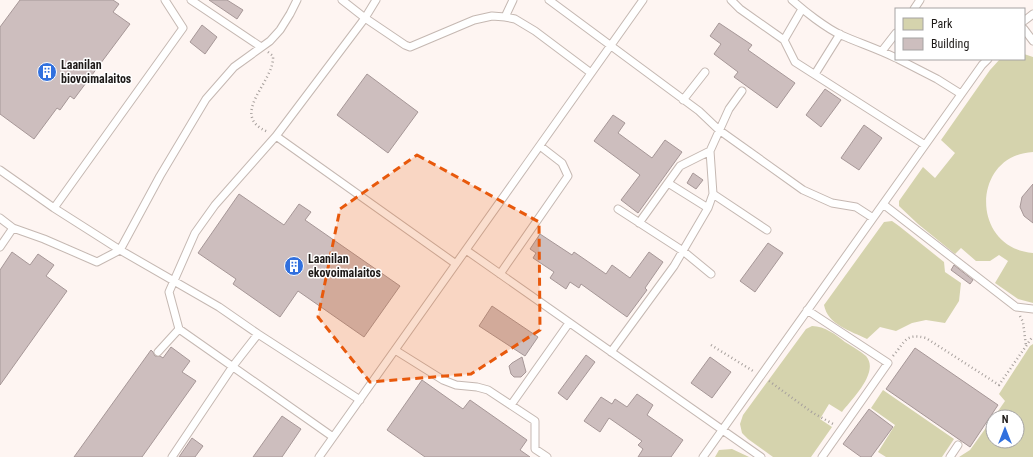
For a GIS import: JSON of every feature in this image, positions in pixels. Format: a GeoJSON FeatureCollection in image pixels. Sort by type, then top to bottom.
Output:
{"type":"FeatureCollection","features":[{"type":"Feature","properties":{"kind":"lane"},"geometry":{"type":"LineString","coordinates":[[54,208],[183,28],[165,0]]}},
{"type":"Feature","properties":{"kind":"lane"},"geometry":{"type":"LineString","coordinates":[[191,0],[261,47]]}},
{"type":"Feature","properties":{"kind":"lane"},"geometry":{"type":"LineString","coordinates":[[0,218],[13,228],[44,239],[98,262],[120,250],[160,176],[206,99],[234,67],[270,41],[280,30],[297,0]]}},
{"type":"Feature","properties":{"kind":"lane"},"geometry":{"type":"LineString","coordinates":[[342,0],[365,18],[410,47],[474,20],[492,16],[514,19],[535,31],[591,73]]}},
{"type":"Feature","properties":{"kind":"lane"},"geometry":{"type":"LineString","coordinates":[[333,437],[179,329],[169,292],[195,234],[215,205],[276,136],[365,18],[376,0]]}},
{"type":"Feature","properties":{"kind":"lane"},"geometry":{"type":"LineString","coordinates":[[505,17],[513,0]]}},
{"type":"Feature","properties":{"kind":"lane"},"geometry":{"type":"LineString","coordinates":[[549,0],[699,111],[719,130],[803,190],[832,204],[856,207],[873,218]]}},
{"type":"Feature","properties":{"kind":"lane"},"geometry":{"type":"LineString","coordinates":[[319,457],[643,0]]}},
{"type":"Feature","properties":{"kind":"lane"},"geometry":{"type":"LineString","coordinates":[[731,0],[740,9],[784,40],[795,62],[925,145]]}},
{"type":"Feature","properties":{"kind":"lane"},"geometry":{"type":"LineString","coordinates":[[792,0],[802,9],[840,34],[895,57]]}},
{"type":"Feature","properties":{"kind":"lane"},"geometry":{"type":"LineString","coordinates":[[784,40],[802,9]]}},
{"type":"Feature","properties":{"kind":"lane"},"geometry":{"type":"LineString","coordinates":[[1025,20],[1033,14]]}},
{"type":"Feature","properties":{"kind":"lane"},"geometry":{"type":"LineString","coordinates":[[1025,30],[1033,41]]}},
{"type":"Feature","properties":{"kind":"lane"},"geometry":{"type":"LineString","coordinates":[[815,74],[840,34]]}},
{"type":"Feature","properties":{"kind":"lane"},"geometry":{"type":"LineString","coordinates":[[882,51],[895,34]]}},
{"type":"Feature","properties":{"kind":"lane"},"geometry":{"type":"LineString","coordinates":[[901,60],[937,79],[961,94]]}},
{"type":"Feature","properties":{"kind":"lane"},"geometry":{"type":"LineString","coordinates":[[703,457],[961,94],[987,60]]}},
{"type":"Feature","properties":{"kind":"lane"},"geometry":{"type":"LineString","coordinates":[[683,100],[705,72]]}},
{"type":"Feature","properties":{"kind":"lane"},"geometry":{"type":"LineString","coordinates":[[610,352],[674,266],[708,208],[713,194],[710,150],[729,109],[742,91]]}},
{"type":"Feature","properties":{"kind":"lane"},"geometry":{"type":"LineString","coordinates":[[276,136],[456,264]]}},
{"type":"Feature","properties":{"kind":"lane"},"geometry":{"type":"LineString","coordinates":[[500,274],[568,176],[562,163],[540,146]]}},
{"type":"Feature","properties":{"kind":"lane"},"geometry":{"type":"LineString","coordinates":[[639,223],[680,166],[710,150]]}},
{"type":"Feature","properties":{"kind":"lane"},"geometry":{"type":"LineString","coordinates":[[0,170],[54,208],[120,250],[219,307],[360,400]]}},
{"type":"Feature","properties":{"kind":"lane"},"geometry":{"type":"LineString","coordinates":[[668,183],[708,208]]}},
{"type":"Feature","properties":{"kind":"lane"},"geometry":{"type":"LineString","coordinates":[[713,194],[767,230]]}},
{"type":"Feature","properties":{"kind":"lane"},"geometry":{"type":"LineString","coordinates":[[883,204],[1016,307],[1033,309]]}},
{"type":"Feature","properties":{"kind":"lane"},"geometry":{"type":"LineString","coordinates":[[618,209],[683,251],[711,274]]}},
{"type":"Feature","properties":{"kind":"lane"},"geometry":{"type":"LineString","coordinates":[[0,247],[13,228]]}},
{"type":"Feature","properties":{"kind":"lane"},"geometry":{"type":"LineString","coordinates":[[466,250],[761,457]]}},
{"type":"Feature","properties":{"kind":"lane"},"geometry":{"type":"LineString","coordinates":[[807,310],[888,363],[822,457]]}},
{"type":"Feature","properties":{"kind":"lane"},"geometry":{"type":"LineString","coordinates":[[512,405],[569,323]]}},
{"type":"Feature","properties":{"kind":"lane"},"geometry":{"type":"LineString","coordinates":[[158,352],[179,329]]}},
{"type":"Feature","properties":{"kind":"lane"},"geometry":{"type":"LineString","coordinates":[[172,457],[233,366],[258,334]]}},
{"type":"Feature","properties":{"kind":"lane"},"geometry":{"type":"LineString","coordinates":[[395,350],[443,380],[456,385],[477,387],[488,390],[535,421],[535,448],[547,457]]}},
{"type":"Feature","properties":{"kind":"lane"},"geometry":{"type":"LineString","coordinates":[[950,457],[958,445]]}},
{"type":"Feature","properties":{"kind":"path"},"geometry":{"type":"LineString","coordinates":[[261,47],[273,56],[273,63],[267,79],[257,94],[252,107],[252,116],[255,122],[265,131],[276,136]]}},
{"type":"Feature","properties":{"kind":"path"},"geometry":{"type":"LineString","coordinates":[[1016,307],[1023,322],[1026,346]]}},
{"type":"Feature","properties":{"kind":"path"},"geometry":{"type":"LineString","coordinates":[[888,363],[908,338],[915,336],[926,338],[999,385],[1033,336]]}},
{"type":"Feature","properties":{"kind":"path"},"geometry":{"type":"LineString","coordinates":[[711,345],[761,376],[813,413],[841,429]]}},
{"type":"Feature","properties":{"kind":"highlighted area"},"geometry":{"type":"Polygon","coordinates":[[[417,155],[539,222],[540,330],[471,374],[370,382],[318,317],[340,209],[417,155]]]}},
{"type":"Feature","properties":{"kind":"green space"},"geometry":{"type":"Polygon","coordinates":[[[1025,54],[1033,57],[1033,152],[1013,157],[998,168],[989,184],[986,202],[989,220],[998,236],[1012,247],[1033,253],[1033,303],[1018,299],[995,283],[1008,261],[999,255],[990,261],[976,261],[961,248],[955,254],[918,224],[899,206],[899,201],[923,167],[935,178],[955,153],[941,140],[990,70],[999,60],[1025,60],[1025,54]]]}},
{"type":"Feature","properties":{"kind":"green space"},"geometry":{"type":"Polygon","coordinates":[[[892,221],[944,262],[945,272],[961,283],[959,301],[945,323],[926,320],[912,323],[896,331],[880,327],[867,339],[847,330],[835,322],[826,312],[824,305],[884,222],[892,221]]]}},
{"type":"Feature","properties":{"kind":"green space"},"geometry":{"type":"Polygon","coordinates":[[[812,326],[817,326],[830,331],[864,354],[869,362],[870,370],[858,393],[842,412],[829,404],[820,419],[832,427],[811,457],[773,457],[742,433],[740,424],[743,415],[806,329],[812,326]]]}},
{"type":"Feature","properties":{"kind":"green space"},"geometry":{"type":"Polygon","coordinates":[[[1033,344],[1033,457],[959,457],[970,450],[985,429],[985,449],[1025,449],[1025,409],[1000,409],[1005,401],[999,394],[1030,346],[1033,344]]]}},
{"type":"Feature","properties":{"kind":"green space"},"geometry":{"type":"Polygon","coordinates":[[[883,390],[954,439],[942,457],[886,457],[878,452],[895,425],[871,408],[883,390]]]}},
{"type":"Feature","properties":{"kind":"green space"},"geometry":{"type":"Polygon","coordinates":[[[732,449],[749,457],[715,457],[719,450],[732,449]]]}},
{"type":"Feature","properties":{"kind":"building","name":"Laanilan biovoimalaitos"},"geometry":{"type":"Polygon","coordinates":[[[20,0],[113,0],[119,4],[113,12],[130,24],[74,99],[70,96],[60,110],[57,108],[34,139],[0,114],[0,27],[20,0]]]}},
{"type":"Feature","properties":{"kind":"building"},"geometry":{"type":"Polygon","coordinates":[[[209,0],[227,0],[243,10],[237,19],[209,0]]]}},
{"type":"Feature","properties":{"kind":"building"},"geometry":{"type":"Polygon","coordinates":[[[719,23],[752,45],[748,50],[795,83],[777,108],[734,77],[738,72],[714,54],[721,44],[710,36],[719,23]]]}},
{"type":"Feature","properties":{"kind":"building"},"geometry":{"type":"Polygon","coordinates":[[[202,25],[217,37],[205,54],[190,42],[202,25]]]}},
{"type":"Feature","properties":{"kind":"building"},"geometry":{"type":"Polygon","coordinates":[[[367,74],[418,112],[388,153],[337,115],[367,74]]]}},
{"type":"Feature","properties":{"kind":"building"},"geometry":{"type":"Polygon","coordinates":[[[825,89],[841,100],[821,127],[806,115],[825,89]]]}},
{"type":"Feature","properties":{"kind":"building"},"geometry":{"type":"Polygon","coordinates":[[[613,115],[625,123],[618,133],[652,158],[665,140],[682,152],[638,213],[621,200],[640,175],[594,141],[613,115]]]}},
{"type":"Feature","properties":{"kind":"building"},"geometry":{"type":"Polygon","coordinates":[[[864,125],[882,138],[859,170],[841,158],[864,125]]]}},
{"type":"Feature","properties":{"kind":"building"},"geometry":{"type":"Polygon","coordinates":[[[693,173],[703,180],[696,189],[687,183],[693,173]]]}},
{"type":"Feature","properties":{"kind":"building"},"geometry":{"type":"Polygon","coordinates":[[[1033,184],[1033,223],[1024,216],[1020,207],[1022,197],[1033,184]]]}},
{"type":"Feature","properties":{"kind":"building","name":"Laanilan ekovoimalaitos"},"geometry":{"type":"Polygon","coordinates":[[[239,194],[284,225],[299,204],[311,212],[305,220],[400,286],[364,337],[298,291],[280,317],[233,284],[236,279],[198,253],[239,194]]]}},
{"type":"Feature","properties":{"kind":"building"},"geometry":{"type":"Polygon","coordinates":[[[540,234],[572,255],[574,252],[606,274],[612,265],[630,278],[649,252],[663,262],[645,288],[647,290],[627,317],[581,284],[579,288],[570,282],[566,289],[550,278],[554,272],[533,258],[536,253],[530,249],[540,234]]]}},
{"type":"Feature","properties":{"kind":"building"},"geometry":{"type":"Polygon","coordinates":[[[768,243],[783,253],[755,292],[740,281],[768,243]]]}},
{"type":"Feature","properties":{"kind":"building"},"geometry":{"type":"Polygon","coordinates":[[[12,252],[30,265],[38,254],[54,265],[46,276],[67,291],[0,385],[0,270],[12,252]]]}},
{"type":"Feature","properties":{"kind":"building"},"geometry":{"type":"Polygon","coordinates":[[[954,265],[973,280],[970,284],[951,270],[954,265]]]}},
{"type":"Feature","properties":{"kind":"building"},"geometry":{"type":"Polygon","coordinates":[[[492,306],[538,337],[525,356],[479,326],[492,306]]]}},
{"type":"Feature","properties":{"kind":"building"},"geometry":{"type":"Polygon","coordinates":[[[171,347],[190,361],[182,372],[196,381],[142,457],[74,457],[151,350],[155,356],[160,356],[163,358],[171,347]]]}},
{"type":"Feature","properties":{"kind":"building"},"geometry":{"type":"Polygon","coordinates":[[[915,348],[998,405],[995,409],[985,409],[985,424],[970,447],[886,389],[915,348]]]}},
{"type":"Feature","properties":{"kind":"building"},"geometry":{"type":"Polygon","coordinates":[[[586,355],[595,362],[567,400],[558,393],[586,355]]]}},
{"type":"Feature","properties":{"kind":"building"},"geometry":{"type":"Polygon","coordinates":[[[522,357],[526,372],[521,377],[514,377],[511,374],[509,366],[522,357]]]}},
{"type":"Feature","properties":{"kind":"building"},"geometry":{"type":"Polygon","coordinates":[[[710,357],[731,372],[712,398],[691,383],[710,357]]]}},
{"type":"Feature","properties":{"kind":"building"},"geometry":{"type":"Polygon","coordinates":[[[422,380],[463,409],[470,400],[527,440],[520,450],[530,457],[425,457],[387,430],[422,380]]]}},
{"type":"Feature","properties":{"kind":"building"},"geometry":{"type":"Polygon","coordinates":[[[637,394],[653,405],[647,415],[683,440],[671,457],[638,457],[643,449],[638,445],[642,441],[609,418],[600,432],[584,421],[601,397],[612,404],[615,399],[627,407],[637,394]]]}},
{"type":"Feature","properties":{"kind":"building"},"geometry":{"type":"Polygon","coordinates":[[[869,409],[893,427],[871,457],[861,457],[843,444],[869,409]]]}},
{"type":"Feature","properties":{"kind":"building"},"geometry":{"type":"Polygon","coordinates":[[[282,416],[301,429],[282,457],[253,457],[282,416]]]}},
{"type":"Feature","properties":{"kind":"building"},"geometry":{"type":"Polygon","coordinates":[[[192,438],[203,446],[195,457],[179,457],[192,438]]]}},
{"type":"Feature","properties":{"kind":"place","name":"Laanilan biovoimalaitos"},"geometry":{"type":"Point","coordinates":[47,72]}},
{"type":"Feature","properties":{"kind":"place","name":"Laanilan ekovoimalaitos"},"geometry":{"type":"Point","coordinates":[294,266]}}]}
